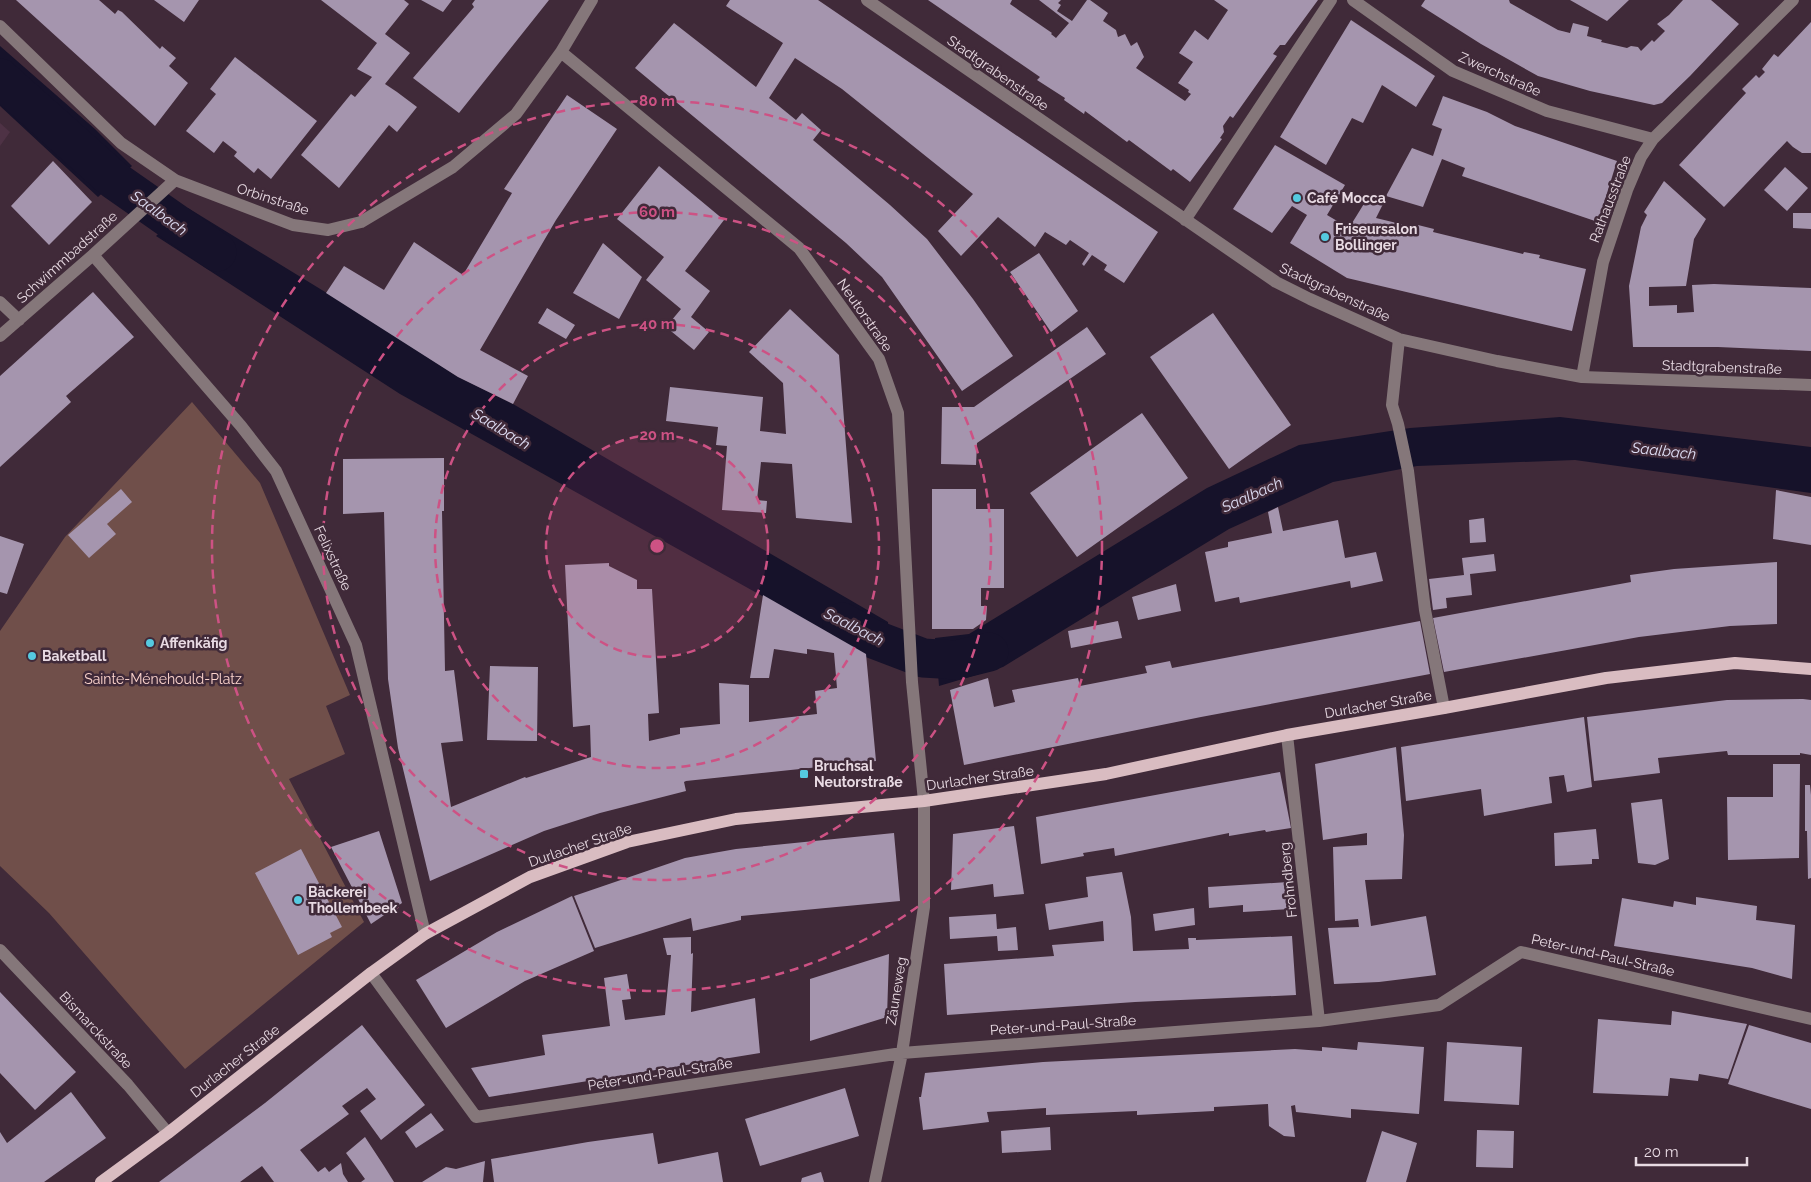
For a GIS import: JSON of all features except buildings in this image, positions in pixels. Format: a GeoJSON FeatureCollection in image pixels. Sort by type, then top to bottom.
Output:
{"type":"FeatureCollection","features":[{"type":"Feature","properties":{"kind":"main road","name":"Durlacher Straße"},"geometry":{"type":"LineString","coordinates":[[101,1182],[168,1133],[371,973],[425,934],[530,877],[627,842],[736,820],[924,801],[1106,774],[1287,735],[1606,678],[1735,663],[1811,669]]}},
{"type":"Feature","properties":{"kind":"street","name":"Orbinstraße"},"geometry":{"type":"LineString","coordinates":[[0,26],[121,143],[175,180],[293,224],[328,230],[361,222],[453,168],[516,114],[561,52],[592,0]]}},
{"type":"Feature","properties":{"kind":"street","name":"Stadtgrabenstraße"},"geometry":{"type":"LineString","coordinates":[[867,0],[1276,282],[1310,300],[1399,339],[1497,361],[1582,377],[1811,385]]}},
{"type":"Feature","properties":{"kind":"street"},"geometry":{"type":"LineString","coordinates":[[1185,220],[1331,0]]}},
{"type":"Feature","properties":{"kind":"street","name":"Zwerchstraße"},"geometry":{"type":"LineString","coordinates":[[1353,0],[1453,72],[1547,111],[1653,139]]}},
{"type":"Feature","properties":{"kind":"street","name":"Rathausstraße"},"geometry":{"type":"LineString","coordinates":[[1582,377],[1603,262],[1627,190],[1641,157],[1653,139],[1793,0]]}},
{"type":"Feature","properties":{"kind":"street","name":"Neutorstraße"},"geometry":{"type":"LineString","coordinates":[[561,52],[799,248],[880,359],[898,413],[912,682],[924,801]]}},
{"type":"Feature","properties":{"kind":"street","name":"Schwimmbadstraße"},"geometry":{"type":"LineString","coordinates":[[0,336],[175,180]]}},
{"type":"Feature","properties":{"kind":"street","name":"Felixstraße"},"geometry":{"type":"LineString","coordinates":[[93,255],[241,426],[276,471],[356,645],[425,934]]}},
{"type":"Feature","properties":{"kind":"street"},"geometry":{"type":"LineString","coordinates":[[0,302],[19,320]]}},
{"type":"Feature","properties":{"kind":"street"},"geometry":{"type":"LineString","coordinates":[[1399,339],[1392,405],[1408,471],[1425,610],[1444,708]]}},
{"type":"Feature","properties":{"kind":"street","name":"Frohndberg"},"geometry":{"type":"LineString","coordinates":[[1287,735],[1319,1021]]}},
{"type":"Feature","properties":{"kind":"street","name":"Zäuneweg"},"geometry":{"type":"LineString","coordinates":[[874,1182],[902,1053],[924,907],[924,801]]}},
{"type":"Feature","properties":{"kind":"street","name":"Bismarckstraße"},"geometry":{"type":"LineString","coordinates":[[0,950],[128,1085],[168,1133]]}},
{"type":"Feature","properties":{"kind":"street","name":"Peter-und-Paul-Straße"},"geometry":{"type":"LineString","coordinates":[[371,973],[476,1117],[902,1053],[1319,1021],[1439,1005],[1521,952],[1811,1019]]}},
{"type":"Feature","properties":{"kind":"shaded area"},"geometry":{"type":"Polygon","coordinates":[[[0,123],[10,132],[0,146],[0,123]]]}},
{"type":"Feature","properties":{"kind":"green space","name":"Sainte-Ménehould-Platz"},"geometry":{"type":"Polygon","coordinates":[[[192,402],[260,483],[350,695],[326,706],[345,754],[289,779],[364,922],[185,1069],[49,913],[0,866],[0,631],[65,537],[192,402]]]}},
{"type":"Feature","properties":{"kind":"water"},"geometry":{"type":"Polygon","coordinates":[[[0,46],[95,129],[132,166],[98,197],[0,106],[0,46]]]}},
{"type":"Feature","properties":{"kind":"water"},"geometry":{"type":"Polygon","coordinates":[[[188,208],[366,317],[458,377],[513,404],[888,622],[890,665],[866,654],[400,394],[156,236],[188,208]]]}},
{"type":"Feature","properties":{"kind":"water"},"geometry":{"type":"Polygon","coordinates":[[[1560,417],[1811,447],[1811,493],[1575,460],[1417,466],[1333,482],[1229,529],[1003,667],[939,686],[935,638],[969,634],[1207,488],[1299,445],[1410,428],[1560,417]]]}},
{"type":"Feature","properties":{"kind":"waterway","name":"Saalbach"},"geometry":{"type":"LineString","coordinates":[[0,78],[114,180],[217,252]]}},
{"type":"Feature","properties":{"kind":"waterway","name":"Saalbach"},"geometry":{"type":"LineString","coordinates":[[842,622],[868,637],[923,658],[957,660],[989,652]]}},
{"type":"Feature","properties":{"kind":"place","name":"Café Mocca"},"geometry":{"type":"Point","coordinates":[1297,198]}},
{"type":"Feature","properties":{"kind":"place","name":"Friseursalon Bollinger"},"geometry":{"type":"Point","coordinates":[1325,237]}},
{"type":"Feature","properties":{"kind":"place","name":"Affenkäfig"},"geometry":{"type":"Point","coordinates":[150,643]}},
{"type":"Feature","properties":{"kind":"place","name":"Baketball"},"geometry":{"type":"Point","coordinates":[32,656]}},
{"type":"Feature","properties":{"kind":"place","name":"Bruchsal Neutorstraße"},"geometry":{"type":"Point","coordinates":[804,774]}},
{"type":"Feature","properties":{"kind":"place","name":"Bäckerei Thollembeek"},"geometry":{"type":"Point","coordinates":[298,900]}}]}
